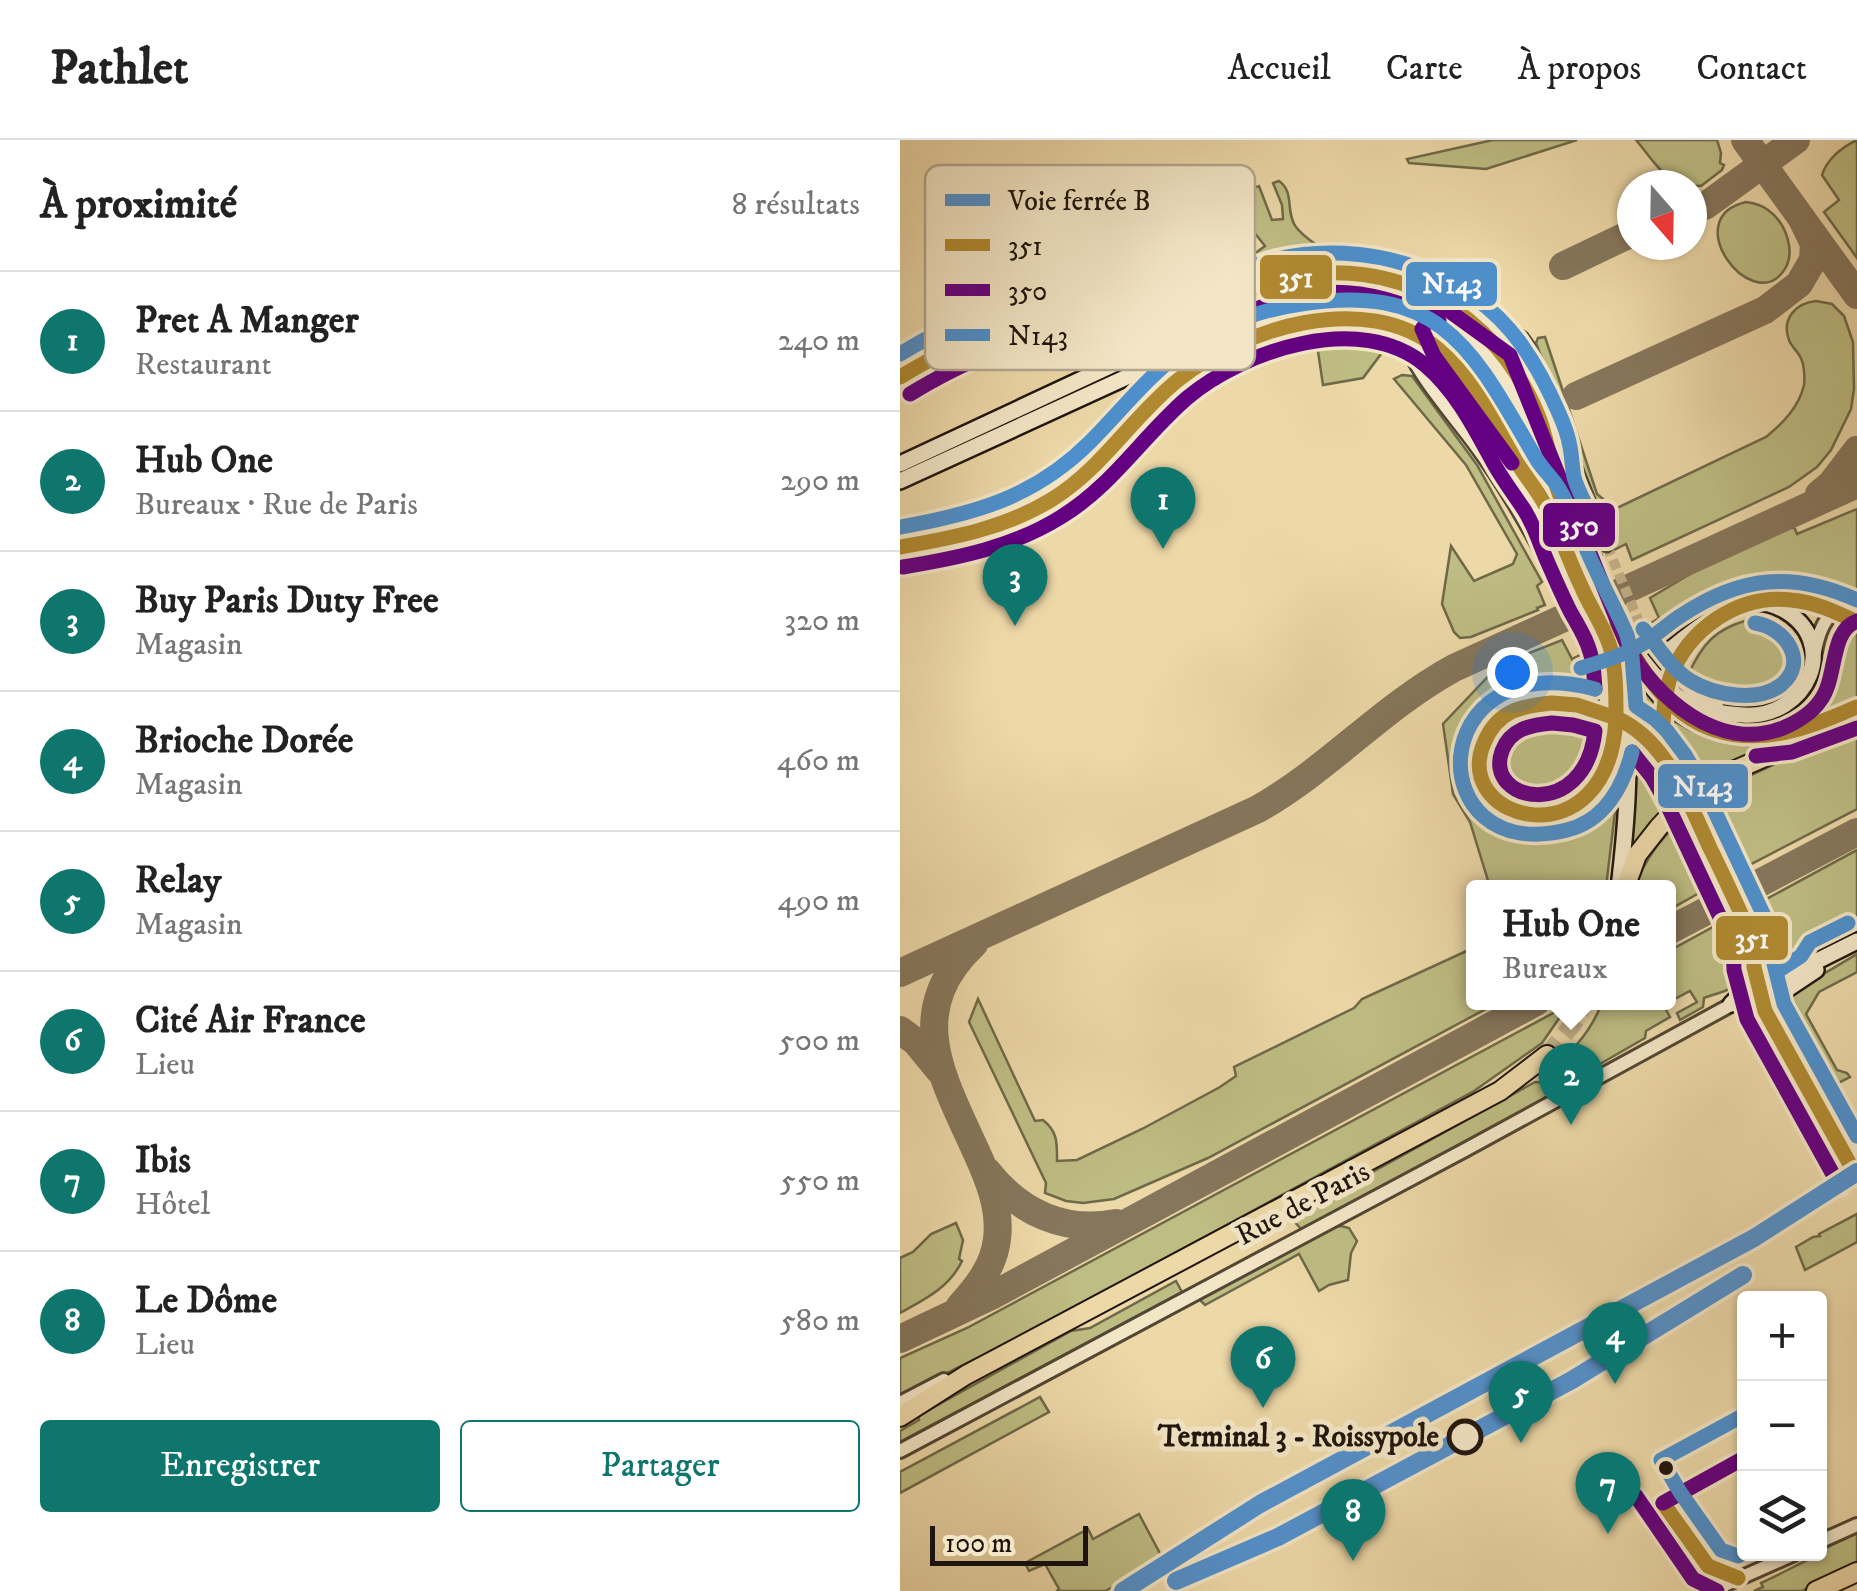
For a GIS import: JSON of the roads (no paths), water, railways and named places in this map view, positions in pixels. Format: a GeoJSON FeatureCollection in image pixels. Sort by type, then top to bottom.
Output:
{"type":"FeatureCollection","features":[{"type":"Feature","properties":{"kind":"main road"},"geometry":{"type":"LineString","coordinates":[[1255,302],[1316,283],[1372,285],[1398,292],[1440,313],[1472,338],[1520,409],[1586,552]]}},
{"type":"Feature","properties":{"kind":"main road"},"geometry":{"type":"LineString","coordinates":[[1255,321],[1290,309],[1342,302],[1386,309],[1428,327],[1459,351],[1482,380],[1505,420],[1569,562]]}},
{"type":"Feature","properties":{"kind":"main road"},"geometry":{"type":"LineString","coordinates":[[900,464],[1103,370]]}},
{"type":"Feature","properties":{"kind":"main road"},"geometry":{"type":"LineString","coordinates":[[900,481],[1142,370]]}},
{"type":"Feature","properties":{"kind":"main road"},"geometry":{"type":"LineString","coordinates":[[1617,644],[1638,654],[1659,682],[1680,698],[1720,714],[1753,716],[1790,702],[1806,686],[1813,664],[1805,630],[1794,617],[1766,603],[1751,602],[1733,608],[1711,621],[1688,646],[1676,652]]}},
{"type":"Feature","properties":{"kind":"main road"},"geometry":{"type":"LineString","coordinates":[[1588,686],[1506,714],[1483,738],[1480,774],[1487,790],[1500,804],[1522,814],[1544,815],[1571,806],[1590,794],[1607,771],[1615,749],[1617,644]]}},
{"type":"Feature","properties":{"kind":"main road"},"geometry":{"type":"LineString","coordinates":[[1617,644],[1670,706],[1718,732],[1749,737],[1786,733],[1857,708]]}},
{"type":"Feature","properties":{"kind":"main road"},"geometry":{"type":"LineString","coordinates":[[1617,644],[1630,752],[1623,880]]}},
{"type":"Feature","properties":{"kind":"main road"},"geometry":{"type":"LineString","coordinates":[[1525,707],[1546,702],[1593,707]]}},
{"type":"Feature","properties":{"kind":"main road"},"geometry":{"type":"LineString","coordinates":[[1663,714],[1665,741],[1714,856]]}},
{"type":"Feature","properties":{"kind":"main road"},"geometry":{"type":"LineString","coordinates":[[1626,880],[1638,855],[1689,791],[1857,718]]}},
{"type":"Feature","properties":{"kind":"main road"},"geometry":{"type":"LineString","coordinates":[[1632,726],[1662,755],[1689,791]]}},
{"type":"Feature","properties":{"kind":"main road"},"geometry":{"type":"LineString","coordinates":[[1754,940],[1768,956],[1817,961],[1857,942]]}},
{"type":"Feature","properties":{"kind":"main road"},"geometry":{"type":"LineString","coordinates":[[1754,940],[1754,968],[1857,1177]]}},
{"type":"Feature","properties":{"kind":"main road"},"geometry":{"type":"LineString","coordinates":[[1754,940],[1766,966],[1767,997],[1857,1148]]}},
{"type":"Feature","properties":{"kind":"main road"},"geometry":{"type":"LineString","coordinates":[[1767,997],[1818,969],[1817,961]]}},
{"type":"Feature","properties":{"kind":"main road","name":"Rue de Paris"},"geometry":{"type":"LineString","coordinates":[[1732,1004],[1746,989],[1754,968]]}},
{"type":"Feature","properties":{"kind":"main road"},"geometry":{"type":"LineString","coordinates":[[900,1417],[966,1375],[1500,1091],[1547,1055]]}},
{"type":"Feature","properties":{"kind":"main road"},"geometry":{"type":"LineString","coordinates":[[1816,1591],[1857,1572]]}},
{"type":"Feature","properties":{"kind":"street"},"geometry":{"type":"LineString","coordinates":[[1571,806],[1592,776],[1602,749],[1607,720],[1604,688],[1551,572],[1501,482],[1417,366],[1404,340],[1402,325],[1417,299],[1428,289],[1453,289],[1528,344],[1607,546]]}},
{"type":"Feature","properties":{"kind":"street"},"geometry":{"type":"LineString","coordinates":[[1751,602],[1795,600],[1834,610],[1857,622]]}},
{"type":"Feature","properties":{"kind":"street"},"geometry":{"type":"LineString","coordinates":[[1813,664],[1818,633],[1834,610],[1857,600]]}},
{"type":"Feature","properties":{"kind":"street"},"geometry":{"type":"LineString","coordinates":[[1642,629],[1656,654],[1686,688],[1720,707],[1753,716]]}},
{"type":"Feature","properties":{"kind":"street","name":"Rue de Paris"},"geometry":{"type":"LineString","coordinates":[[900,1451],[1732,1004],[1767,997]]}},
{"type":"Feature","properties":{"kind":"street"},"geometry":{"type":"LineString","coordinates":[[900,1403],[944,1380],[966,1375]]}},
{"type":"Feature","properties":{"kind":"street"},"geometry":{"type":"LineString","coordinates":[[1827,1539],[1857,1525]]}},
{"type":"Feature","properties":{"kind":"street"},"geometry":{"type":"LineString","coordinates":[[1710,1591],[1778,1561]]}},
{"type":"Feature","properties":{"kind":"tunnel"},"geometry":{"type":"LineString","coordinates":[[1607,546],[1642,629]]}},
{"type":"Feature","properties":{"kind":"tunnel"},"geometry":{"type":"LineString","coordinates":[[1586,552],[1624,639]]}},
{"type":"Feature","properties":{"kind":"tunnel"},"geometry":{"type":"LineString","coordinates":[[1569,561],[1610,648]]}},
{"type":"Feature","properties":{"kind":"tunnel"},"geometry":{"type":"LineString","coordinates":[[1606,682],[1652,662],[1672,648]]}},
{"type":"Feature","properties":{"kind":"tunnel"},"geometry":{"type":"LineString","coordinates":[[1665,700],[1680,657]]}},
{"type":"Feature","properties":{"kind":"tunnel"},"geometry":{"type":"LineString","coordinates":[[1714,856],[1753,940]]}},
{"type":"Feature","properties":{"kind":"tunnel"},"geometry":{"type":"LineString","coordinates":[[1547,1055],[1581,1010]]}},
{"type":"Feature","properties":{"kind":"rail line","name":"B"},"geometry":{"type":"LineString","coordinates":[[1123,1591],[1260,1504],[1754,1238],[1857,1172]]}},
{"type":"Feature","properties":{"kind":"rail line","name":"B"},"geometry":{"type":"LineString","coordinates":[[1176,1581],[1278,1537],[1572,1380],[1743,1275]]}},
{"type":"Feature","properties":{"kind":"place","name":"Pret A Manger"},"geometry":{"type":"Point","coordinates":[1163,549]}},
{"type":"Feature","properties":{"kind":"place","name":"Buy Paris Duty Free"},"geometry":{"type":"Point","coordinates":[1015,626]}},
{"type":"Feature","properties":{"kind":"place","name":"Hub One"},"geometry":{"type":"Point","coordinates":[1571,1125]}},
{"type":"Feature","properties":{"kind":"place","name":"Brioche Dorée"},"geometry":{"type":"Point","coordinates":[1615,1384]}},
{"type":"Feature","properties":{"kind":"place","name":"Cité Air France"},"geometry":{"type":"Point","coordinates":[1263,1408]}},
{"type":"Feature","properties":{"kind":"place","name":"Terminal 3 - Roissypole"},"geometry":{"type":"Point","coordinates":[1465,1437]}},
{"type":"Feature","properties":{"kind":"place","name":"Relay"},"geometry":{"type":"Point","coordinates":[1521,1443]}},
{"type":"Feature","properties":{"kind":"place","name":"Ibis"},"geometry":{"type":"Point","coordinates":[1608,1534]}},
{"type":"Feature","properties":{"kind":"place","name":"Le Dôme"},"geometry":{"type":"Point","coordinates":[1353,1561]}}]}
